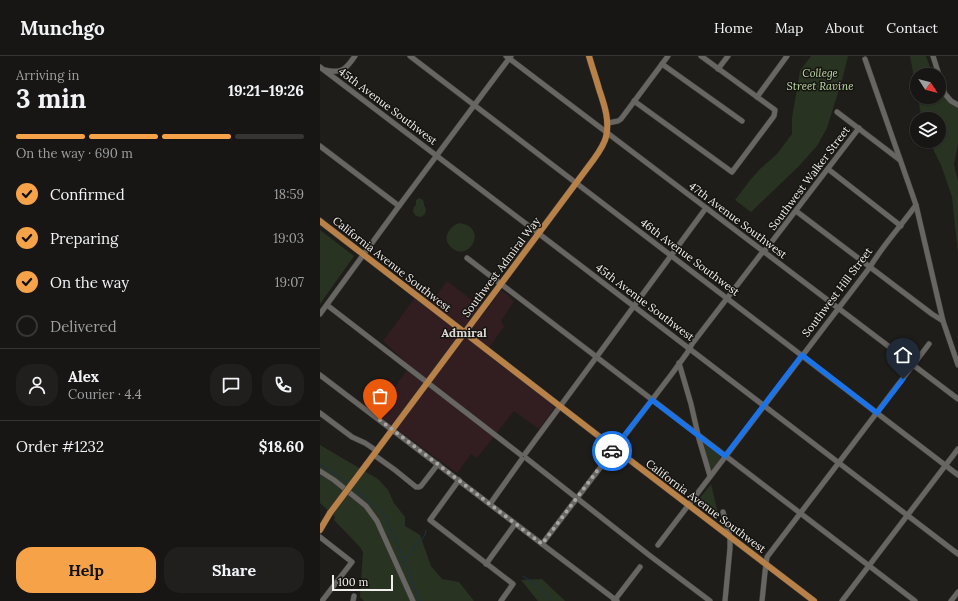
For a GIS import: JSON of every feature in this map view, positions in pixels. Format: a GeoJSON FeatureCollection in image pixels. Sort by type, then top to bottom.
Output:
{"type":"FeatureCollection","features":[{"type":"Feature","properties":{"kind":"main road","name":"Southwest Admiral Way"},"geometry":{"type":"LineString","coordinates":[[320,527],[604,144],[608,123],[605,107],[589,56]]}},
{"type":"Feature","properties":{"kind":"main road","name":"California Avenue Southwest"},"geometry":{"type":"LineString","coordinates":[[320,221],[814,601]]}},
{"type":"Feature","properties":{"kind":"street"},"geometry":{"type":"LineString","coordinates":[[321,69],[338,72],[349,65],[356,56]]}},
{"type":"Feature","properties":{"kind":"street","name":"46th Avenue Southwest"},"geometry":{"type":"LineString","coordinates":[[410,56],[958,475]]}},
{"type":"Feature","properties":{"kind":"street"},"geometry":{"type":"LineString","coordinates":[[608,123],[618,121],[668,56]]}},
{"type":"Feature","properties":{"kind":"street"},"geometry":{"type":"LineString","coordinates":[[634,101],[732,172],[775,113],[773,109],[758,97],[701,56]]}},
{"type":"Feature","properties":{"kind":"street"},"geometry":{"type":"LineString","coordinates":[[718,69],[728,56]]}},
{"type":"Feature","properties":{"kind":"street"},"geometry":{"type":"LineString","coordinates":[[758,97],[787,56]]}},
{"type":"Feature","properties":{"kind":"street"},"geometry":{"type":"LineString","coordinates":[[933,56],[945,94],[951,101],[958,105]]}},
{"type":"Feature","properties":{"kind":"street"},"geometry":{"type":"LineString","coordinates":[[320,314],[509,57]]}},
{"type":"Feature","properties":{"kind":"street","name":"47th Avenue Southwest"},"geometry":{"type":"LineString","coordinates":[[509,57],[958,400]]}},
{"type":"Feature","properties":{"kind":"street"},"geometry":{"type":"LineString","coordinates":[[865,59],[916,205],[943,321],[958,364]]}},
{"type":"Feature","properties":{"kind":"street"},"geometry":{"type":"LineString","coordinates":[[662,64],[742,121]]}},
{"type":"Feature","properties":{"kind":"street","name":"45th Avenue Southwest"},"geometry":{"type":"LineString","coordinates":[[321,69],[958,554]]}},
{"type":"Feature","properties":{"kind":"street"},"geometry":{"type":"LineString","coordinates":[[837,112],[901,161]]}},
{"type":"Feature","properties":{"kind":"street","name":"Southwest Walker Street"},"geometry":{"type":"LineString","coordinates":[[542,544],[680,363],[691,344],[796,211],[859,128]]}},
{"type":"Feature","properties":{"kind":"street"},"geometry":{"type":"LineString","coordinates":[[320,146],[399,206]]}},
{"type":"Feature","properties":{"kind":"street"},"geometry":{"type":"LineString","coordinates":[[828,169],[901,226]]}},
{"type":"Feature","properties":{"kind":"street","name":"Southwest Hill Street"},"geometry":{"type":"LineString","coordinates":[[658,545],[870,267],[884,244],[901,226],[916,205]]}},
{"type":"Feature","properties":{"kind":"street"},"geometry":{"type":"LineString","coordinates":[[490,504],[706,208]]}},
{"type":"Feature","properties":{"kind":"street"},"geometry":{"type":"LineString","coordinates":[[796,211],[943,321]]}},
{"type":"Feature","properties":{"kind":"street"},"geometry":{"type":"LineString","coordinates":[[467,258],[915,601]]}},
{"type":"Feature","properties":{"kind":"street"},"geometry":{"type":"LineString","coordinates":[[327,305],[710,601]]}},
{"type":"Feature","properties":{"kind":"street"},"geometry":{"type":"LineString","coordinates":[[762,601],[767,557],[929,344]]}},
{"type":"Feature","properties":{"kind":"street"},"geometry":{"type":"LineString","coordinates":[[680,363],[710,476]]}},
{"type":"Feature","properties":{"kind":"street"},"geometry":{"type":"LineString","coordinates":[[320,375],[616,601],[640,567]]}},
{"type":"Feature","properties":{"kind":"street"},"geometry":{"type":"LineString","coordinates":[[320,412],[352,437],[366,443],[375,453],[416,487],[421,486],[438,464]]}},
{"type":"Feature","properties":{"kind":"street"},"geometry":{"type":"LineString","coordinates":[[842,601],[958,449]]}},
{"type":"Feature","properties":{"kind":"street"},"geometry":{"type":"LineString","coordinates":[[320,471],[334,480],[366,506],[372,513],[413,601]]}},
{"type":"Feature","properties":{"kind":"street"},"geometry":{"type":"LineString","coordinates":[[459,480],[430,520],[513,584],[501,601]]}},
{"type":"Feature","properties":{"kind":"street"},"geometry":{"type":"LineString","coordinates":[[723,512],[730,537],[725,601]]}},
{"type":"Feature","properties":{"kind":"street"},"geometry":{"type":"LineString","coordinates":[[486,564],[515,524]]}},
{"type":"Feature","properties":{"kind":"street"},"geometry":{"type":"LineString","coordinates":[[320,537],[352,562],[322,601]]}},
{"type":"Feature","properties":{"kind":"street"},"geometry":{"type":"LineString","coordinates":[[951,601],[958,592]]}},
{"type":"Feature","properties":{"kind":"shaded area"},"geometry":{"type":"Polygon","coordinates":[[[447,281],[486,311],[501,290],[514,301],[501,321],[504,327],[485,353],[555,407],[539,429],[514,411],[477,458],[471,454],[457,473],[376,414],[410,366],[383,341],[420,291],[433,300],[447,281]]]}},
{"type":"Feature","properties":{"kind":"green space","name":"College Street Ravine"},"geometry":{"type":"Polygon","coordinates":[[[811,56],[848,56],[827,128],[817,146],[798,167],[751,212],[735,200],[761,168],[777,154],[792,134],[792,118],[800,71],[811,56]]]}},
{"type":"Feature","properties":{"kind":"green space"},"geometry":{"type":"Polygon","coordinates":[[[910,56],[926,56],[930,68],[912,68],[910,56]]]}},
{"type":"Feature","properties":{"kind":"green space"},"geometry":{"type":"Polygon","coordinates":[[[946,96],[958,108],[958,143],[954,165],[958,181],[958,254],[952,197],[941,165],[932,148],[946,148],[946,112],[921,112],[919,104],[946,104],[946,96]]]}},
{"type":"Feature","properties":{"kind":"green space"},"geometry":{"type":"Polygon","coordinates":[[[419,198],[423,200],[426,209],[425,214],[421,217],[416,216],[413,212],[416,205],[416,200],[419,198]]]}},
{"type":"Feature","properties":{"kind":"green space"},"geometry":{"type":"Polygon","coordinates":[[[459,223],[468,226],[473,231],[475,238],[469,249],[463,251],[456,251],[449,245],[446,238],[450,229],[459,223]]]}},
{"type":"Feature","properties":{"kind":"green space"},"geometry":{"type":"Polygon","coordinates":[[[320,230],[354,256],[320,304],[320,230]]]}},
{"type":"Feature","properties":{"kind":"green space"},"geometry":{"type":"Polygon","coordinates":[[[702,441],[720,455],[721,458],[711,471],[702,441]]]}},
{"type":"Feature","properties":{"kind":"green space"},"geometry":{"type":"Polygon","coordinates":[[[320,445],[378,479],[388,490],[394,503],[405,517],[405,526],[420,535],[431,566],[442,579],[459,582],[474,601],[364,601],[360,597],[363,552],[334,520],[335,517],[320,503],[320,445]]]}},
{"type":"Feature","properties":{"kind":"green space"},"geometry":{"type":"Polygon","coordinates":[[[711,484],[718,513],[714,518],[695,504],[711,484]]]}},
{"type":"Feature","properties":{"kind":"green space"},"geometry":{"type":"Polygon","coordinates":[[[542,579],[565,601],[538,601],[521,580],[542,579]]]}},
{"type":"Feature","properties":{"kind":"waterway"},"geometry":{"type":"LineString","coordinates":[[320,464],[349,484]]}},
{"type":"Feature","properties":{"kind":"waterway"},"geometry":{"type":"LineString","coordinates":[[353,488],[382,511],[421,601]]}},
{"type":"Feature","properties":{"kind":"waterway"},"geometry":{"type":"LineString","coordinates":[[404,559],[410,555],[416,544],[425,535],[426,530]]}},
{"type":"Feature","properties":{"kind":"waterway"},"geometry":{"type":"LineString","coordinates":[[523,576],[542,589],[550,601]]}},
{"type":"Feature","properties":{"kind":"way so far"},"geometry":{"type":"LineString","coordinates":[[380,420],[542,544],[612,451]]}},
{"type":"Feature","properties":{"kind":"district","name":"Admiral"},"geometry":{"type":"Point","coordinates":[464,332]}},
{"type":"Feature","properties":{"kind":"route"},"geometry":{"type":"LineString","coordinates":[[612,451],[652,400],[725,456],[802,355],[877,413],[903,379]]}}]}
